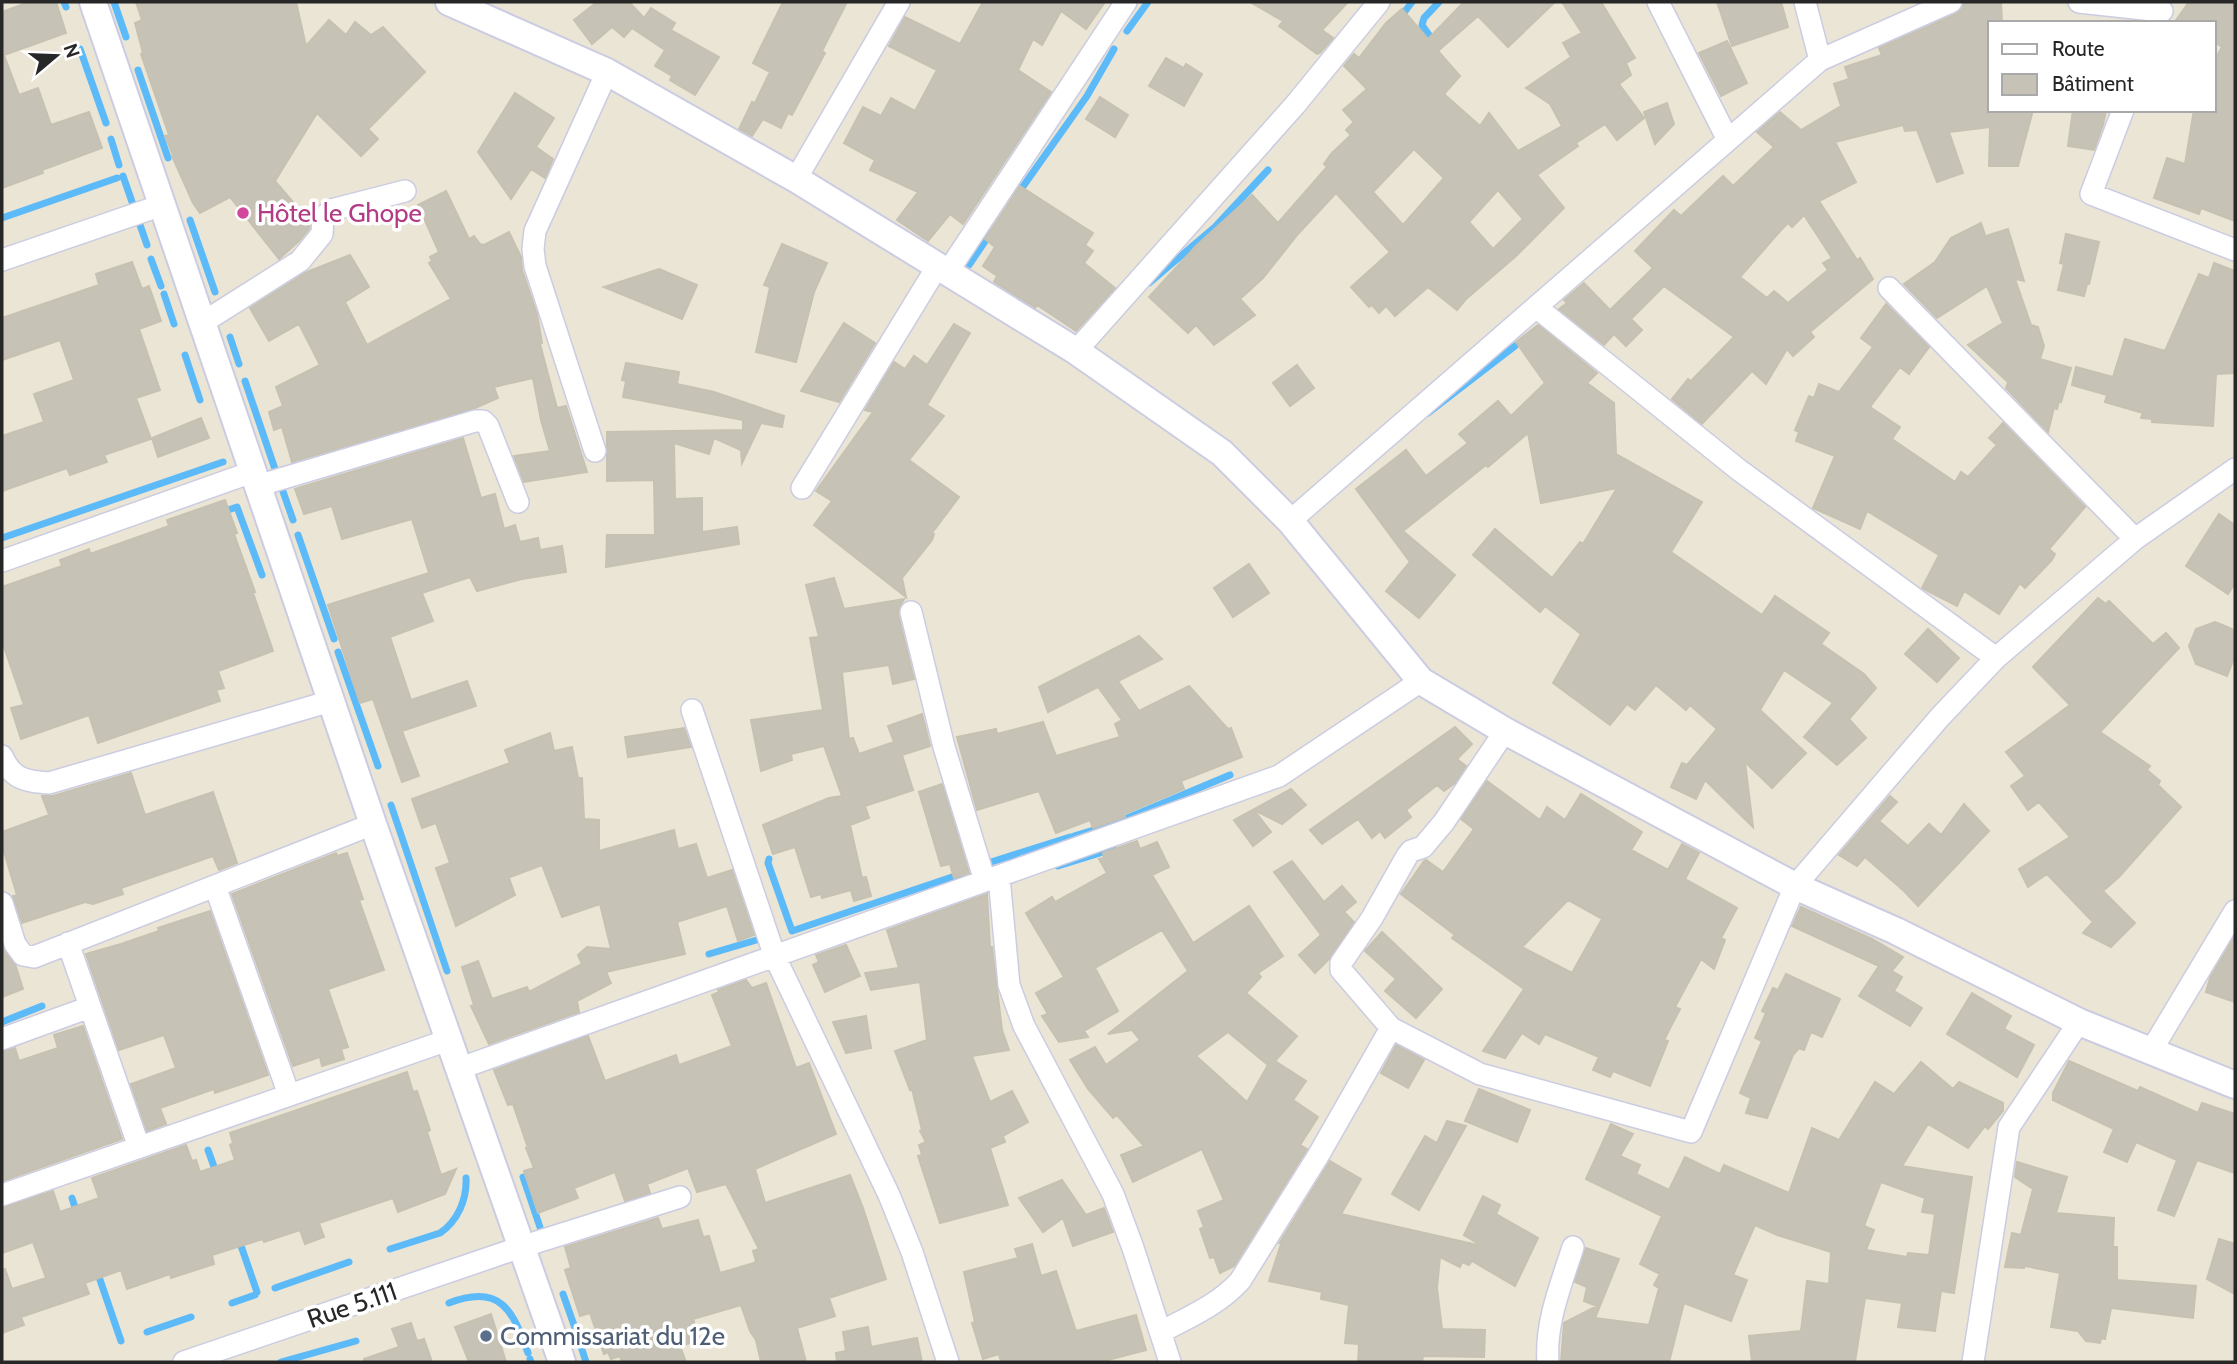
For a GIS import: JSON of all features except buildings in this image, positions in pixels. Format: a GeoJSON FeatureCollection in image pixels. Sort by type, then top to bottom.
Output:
{"type":"FeatureCollection","features":[{"type":"Feature","properties":{"kind":"street"},"geometry":{"type":"LineString","coordinates":[[93,2],[373,824],[562,1362]]}},
{"type":"Feature","properties":{"kind":"street"},"geometry":{"type":"LineString","coordinates":[[449,2],[607,72],[796,179],[1076,351],[1222,453],[1290,522],[1421,681],[1505,731],[1794,886],[1896,930],[2079,1022],[2235,1085]]}},
{"type":"Feature","properties":{"kind":"street"},"geometry":{"type":"LineString","coordinates":[[796,179],[898,2]]}},
{"type":"Feature","properties":{"kind":"street"},"geometry":{"type":"LineString","coordinates":[[802,488],[942,270],[1126,2]]}},
{"type":"Feature","properties":{"kind":"street"},"geometry":{"type":"LineString","coordinates":[[1076,351],[1295,105],[1379,2]]}},
{"type":"Feature","properties":{"kind":"street"},"geometry":{"type":"LineString","coordinates":[[1658,2],[1728,140]]}},
{"type":"Feature","properties":{"kind":"street"},"geometry":{"type":"LineString","coordinates":[[1805,2],[1820,60]]}},
{"type":"Feature","properties":{"kind":"street"},"geometry":{"type":"LineString","coordinates":[[1290,522],[1820,60],[1951,2]]}},
{"type":"Feature","properties":{"kind":"street"},"geometry":{"type":"LineString","coordinates":[[2079,2],[2161,12]]}},
{"type":"Feature","properties":{"kind":"street"},"geometry":{"type":"LineString","coordinates":[[595,451],[535,266],[533,248],[535,231],[607,72]]}},
{"type":"Feature","properties":{"kind":"street"},"geometry":{"type":"LineString","coordinates":[[2122,112],[2091,194],[2235,250]]}},
{"type":"Feature","properties":{"kind":"street"},"geometry":{"type":"LineString","coordinates":[[202,323],[300,261],[322,234],[323,218],[331,210],[405,191]]}},
{"type":"Feature","properties":{"kind":"street"},"geometry":{"type":"LineString","coordinates":[[2,260],[162,205]]}},
{"type":"Feature","properties":{"kind":"street"},"geometry":{"type":"LineString","coordinates":[[1889,288],[2135,539]]}},
{"type":"Feature","properties":{"kind":"street"},"geometry":{"type":"LineString","coordinates":[[1536,307],[1739,470],[1996,658]]}},
{"type":"Feature","properties":{"kind":"street"},"geometry":{"type":"LineString","coordinates":[[2,561],[255,479],[475,421],[483,421],[488,426],[518,502]]}},
{"type":"Feature","properties":{"kind":"street"},"geometry":{"type":"LineString","coordinates":[[1505,731],[1444,822],[1423,846],[1411,851],[1407,856],[1372,918],[1341,963],[1341,970],[1391,1028],[1480,1074],[1691,1132],[1794,886],[1940,717],[1996,658],[2135,539],[2235,469]]}},
{"type":"Feature","properties":{"kind":"street"},"geometry":{"type":"LineString","coordinates":[[911,611],[944,747],[992,879],[1009,985],[1015,1005],[1113,1194],[1171,1362]]}},
{"type":"Feature","properties":{"kind":"street"},"geometry":{"type":"LineString","coordinates":[[458,1069],[1279,776],[1421,681]]}},
{"type":"Feature","properties":{"kind":"street"},"geometry":{"type":"LineString","coordinates":[[2,756],[8,769],[25,781],[49,783],[331,701]]}},
{"type":"Feature","properties":{"kind":"street"},"geometry":{"type":"LineString","coordinates":[[692,710],[775,957],[888,1195],[912,1252],[948,1362]]}},
{"type":"Feature","properties":{"kind":"street"},"geometry":{"type":"LineString","coordinates":[[2,903],[15,944],[23,955],[34,957],[373,824]]}},
{"type":"Feature","properties":{"kind":"street"},"geometry":{"type":"LineString","coordinates":[[215,886],[289,1095]]}},
{"type":"Feature","properties":{"kind":"street"},"geometry":{"type":"LineString","coordinates":[[2151,1051],[2235,911]]}},
{"type":"Feature","properties":{"kind":"street"},"geometry":{"type":"LineString","coordinates":[[68,943],[139,1147]]}},
{"type":"Feature","properties":{"kind":"street"},"geometry":{"type":"LineString","coordinates":[[2,1040],[90,1007]]}},
{"type":"Feature","properties":{"kind":"street"},"geometry":{"type":"LineString","coordinates":[[1973,1362],[2009,1127],[2079,1022]]}},
{"type":"Feature","properties":{"kind":"street"},"geometry":{"type":"LineString","coordinates":[[1161,1332],[1213,1305],[1240,1282],[1318,1156],[1391,1028]]}},
{"type":"Feature","properties":{"kind":"street"},"geometry":{"type":"LineString","coordinates":[[2,1195],[448,1040]]}},
{"type":"Feature","properties":{"kind":"street","name":"Rue 5.111"},"geometry":{"type":"LineString","coordinates":[[184,1362],[521,1247],[680,1198]]}},
{"type":"Feature","properties":{"kind":"street"},"geometry":{"type":"LineString","coordinates":[[1548,1362],[1546,1347],[1551,1319],[1573,1248]]}},
{"type":"Feature","properties":{"kind":"waterway"},"geometry":{"type":"LineString","coordinates":[[64,2],[66,7]]}},
{"type":"Feature","properties":{"kind":"waterway"},"geometry":{"type":"LineString","coordinates":[[114,2],[126,37]]}},
{"type":"Feature","properties":{"kind":"waterway"},"geometry":{"type":"LineString","coordinates":[[1127,31],[1148,2]]}},
{"type":"Feature","properties":{"kind":"waterway"},"geometry":{"type":"LineString","coordinates":[[1400,18],[1412,2]]}},
{"type":"Feature","properties":{"kind":"waterway"},"geometry":{"type":"LineString","coordinates":[[1434,42],[1422,25],[1424,18],[1439,2]]}},
{"type":"Feature","properties":{"kind":"waterway"},"geometry":{"type":"LineString","coordinates":[[80,49],[106,123]]}},
{"type":"Feature","properties":{"kind":"waterway"},"geometry":{"type":"LineString","coordinates":[[1017,195],[1087,96],[1114,49]]}},
{"type":"Feature","properties":{"kind":"waterway"},"geometry":{"type":"LineString","coordinates":[[138,70],[168,158]]}},
{"type":"Feature","properties":{"kind":"waterway"},"geometry":{"type":"LineString","coordinates":[[111,139],[119,165]]}},
{"type":"Feature","properties":{"kind":"waterway"},"geometry":{"type":"LineString","coordinates":[[1149,283],[1215,227],[1268,170]]}},
{"type":"Feature","properties":{"kind":"waterway"},"geometry":{"type":"LineString","coordinates":[[123,176],[147,245]]}},
{"type":"Feature","properties":{"kind":"waterway"},"geometry":{"type":"LineString","coordinates":[[2,218],[117,178]]}},
{"type":"Feature","properties":{"kind":"waterway"},"geometry":{"type":"LineString","coordinates":[[190,220],[215,292]]}},
{"type":"Feature","properties":{"kind":"waterway"},"geometry":{"type":"LineString","coordinates":[[969,265],[990,234]]}},
{"type":"Feature","properties":{"kind":"waterway"},"geometry":{"type":"LineString","coordinates":[[151,259],[161,286]]}},
{"type":"Feature","properties":{"kind":"waterway"},"geometry":{"type":"LineString","coordinates":[[164,294],[174,324]]}},
{"type":"Feature","properties":{"kind":"waterway"},"geometry":{"type":"LineString","coordinates":[[230,337],[239,364]]}},
{"type":"Feature","properties":{"kind":"waterway"},"geometry":{"type":"LineString","coordinates":[[1428,413],[1515,346]]}},
{"type":"Feature","properties":{"kind":"waterway"},"geometry":{"type":"LineString","coordinates":[[185,355],[200,400]]}},
{"type":"Feature","properties":{"kind":"waterway"},"geometry":{"type":"LineString","coordinates":[[245,381],[276,472]]}},
{"type":"Feature","properties":{"kind":"waterway"},"geometry":{"type":"LineString","coordinates":[[2,538],[223,462]]}},
{"type":"Feature","properties":{"kind":"waterway"},"geometry":{"type":"LineString","coordinates":[[280,483],[293,520]]}},
{"type":"Feature","properties":{"kind":"waterway"},"geometry":{"type":"LineString","coordinates":[[222,512],[237,507],[262,575]]}},
{"type":"Feature","properties":{"kind":"waterway"},"geometry":{"type":"LineString","coordinates":[[298,535],[334,639]]}},
{"type":"Feature","properties":{"kind":"waterway"},"geometry":{"type":"LineString","coordinates":[[338,652],[378,766]]}},
{"type":"Feature","properties":{"kind":"waterway"},"geometry":{"type":"LineString","coordinates":[[1113,824],[1230,775]]}},
{"type":"Feature","properties":{"kind":"waterway"},"geometry":{"type":"LineString","coordinates":[[391,805],[447,971]]}},
{"type":"Feature","properties":{"kind":"waterway"},"geometry":{"type":"LineString","coordinates":[[1074,836],[1110,825]]}},
{"type":"Feature","properties":{"kind":"waterway"},"geometry":{"type":"LineString","coordinates":[[988,863],[1070,837]]}},
{"type":"Feature","properties":{"kind":"waterway"},"geometry":{"type":"LineString","coordinates":[[1058,866],[1113,849]]}},
{"type":"Feature","properties":{"kind":"waterway"},"geometry":{"type":"LineString","coordinates":[[769,859],[768,863],[792,931],[961,874]]}},
{"type":"Feature","properties":{"kind":"waterway"},"geometry":{"type":"LineString","coordinates":[[709,954],[760,939]]}},
{"type":"Feature","properties":{"kind":"waterway"},"geometry":{"type":"LineString","coordinates":[[2,1022],[42,1006]]}},
{"type":"Feature","properties":{"kind":"waterway"},"geometry":{"type":"LineString","coordinates":[[208,1150],[217,1175]]}},
{"type":"Feature","properties":{"kind":"waterway"},"geometry":{"type":"LineString","coordinates":[[523,1177],[543,1236]]}},
{"type":"Feature","properties":{"kind":"waterway"},"geometry":{"type":"LineString","coordinates":[[390,1249],[440,1233],[446,1228],[460,1209],[466,1178]]}},
{"type":"Feature","properties":{"kind":"waterway"},"geometry":{"type":"LineString","coordinates":[[72,1198],[77,1214]]}},
{"type":"Feature","properties":{"kind":"waterway"},"geometry":{"type":"LineString","coordinates":[[239,1240],[257,1292]]}},
{"type":"Feature","properties":{"kind":"waterway"},"geometry":{"type":"LineString","coordinates":[[275,1288],[349,1262]]}},
{"type":"Feature","properties":{"kind":"waterway"},"geometry":{"type":"LineString","coordinates":[[97,1271],[121,1341]]}},
{"type":"Feature","properties":{"kind":"waterway"},"geometry":{"type":"LineString","coordinates":[[563,1294],[575,1328]]}},
{"type":"Feature","properties":{"kind":"waterway"},"geometry":{"type":"LineString","coordinates":[[232,1303],[255,1295]]}},
{"type":"Feature","properties":{"kind":"waterway"},"geometry":{"type":"LineString","coordinates":[[449,1303],[481,1296],[493,1299],[510,1313],[528,1353]]}},
{"type":"Feature","properties":{"kind":"waterway"},"geometry":{"type":"LineString","coordinates":[[147,1332],[191,1317]]}},
{"type":"Feature","properties":{"kind":"waterway"},"geometry":{"type":"LineString","coordinates":[[578,1337],[586,1362]]}},
{"type":"Feature","properties":{"kind":"waterway"},"geometry":{"type":"LineString","coordinates":[[281,1362],[356,1341]]}},
{"type":"Feature","properties":{"kind":"place","name":"Hôtel le Ghope"},"geometry":{"type":"Point","coordinates":[243,213]}},
{"type":"Feature","properties":{"kind":"place","name":"Commissariat du 12e"},"geometry":{"type":"Point","coordinates":[486,1336]}}]}
